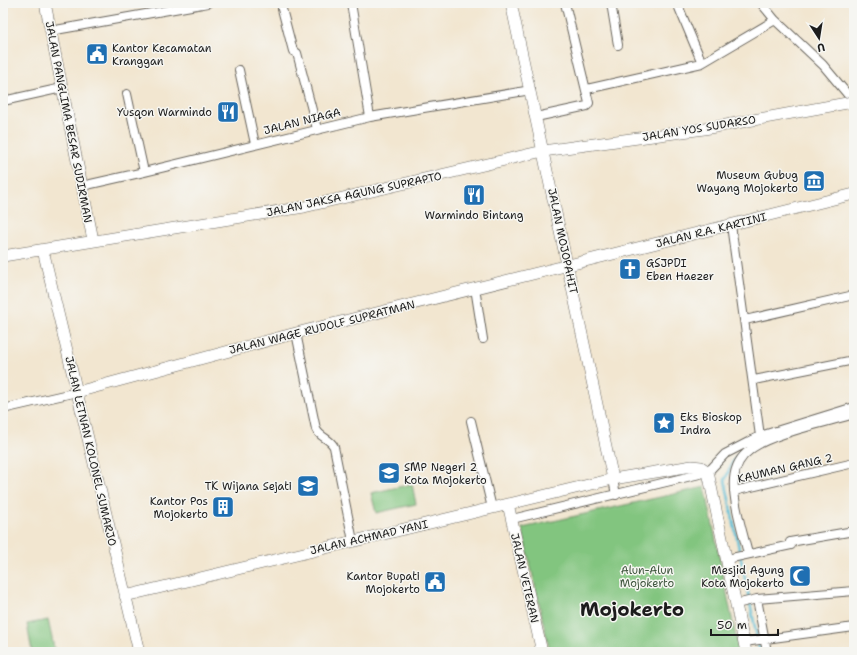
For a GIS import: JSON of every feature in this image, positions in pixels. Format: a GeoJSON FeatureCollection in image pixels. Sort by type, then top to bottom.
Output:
{"type":"FeatureCollection","features":[{"type":"Feature","properties":{"kind":"street","name":"JALAN PANGLIMA BESAR SUDIRMAN"},"geometry":{"type":"LineString","coordinates":[[45,3],[93,240]]}},
{"type":"Feature","properties":{"kind":"street"},"geometry":{"type":"LineString","coordinates":[[50,31],[208,3]]}},
{"type":"Feature","properties":{"kind":"street"},"geometry":{"type":"LineString","coordinates":[[351,3],[370,117]]}},
{"type":"Feature","properties":{"kind":"street"},"geometry":{"type":"LineString","coordinates":[[536,117],[587,106],[590,101],[566,3]]}},
{"type":"Feature","properties":{"kind":"street"},"geometry":{"type":"LineString","coordinates":[[611,3],[618,45]]}},
{"type":"Feature","properties":{"kind":"street"},"geometry":{"type":"LineString","coordinates":[[678,3],[702,63]]}},
{"type":"Feature","properties":{"kind":"street"},"geometry":{"type":"LineString","coordinates":[[761,3],[775,20],[823,65],[852,102]]}},
{"type":"Feature","properties":{"kind":"street","name":"JALAN MOJOPAHIT"},"geometry":{"type":"LineString","coordinates":[[514,4],[543,151],[613,479]]}},
{"type":"Feature","properties":{"kind":"street"},"geometry":{"type":"LineString","coordinates":[[282,9],[293,51],[297,53],[317,129]]}},
{"type":"Feature","properties":{"kind":"street"},"geometry":{"type":"LineString","coordinates":[[587,88],[702,63],[775,20]]}},
{"type":"Feature","properties":{"kind":"street"},"geometry":{"type":"LineString","coordinates":[[239,70],[255,144]]}},
{"type":"Feature","properties":{"kind":"street"},"geometry":{"type":"LineString","coordinates":[[3,101],[62,88]]}},
{"type":"Feature","properties":{"kind":"street","name":"JALAN NIAGA"},"geometry":{"type":"LineString","coordinates":[[82,186],[370,117],[531,90]]}},
{"type":"Feature","properties":{"kind":"street"},"geometry":{"type":"LineString","coordinates":[[127,94],[144,172]]}},
{"type":"Feature","properties":{"kind":"street","name":"JALAN YOS SUDARSO"},"geometry":{"type":"LineString","coordinates":[[543,151],[704,129],[852,102]]}},
{"type":"Feature","properties":{"kind":"street","name":"JALAN JAKSA AGUNG SUPRAPTO"},"geometry":{"type":"LineString","coordinates":[[3,256],[93,240],[304,207],[543,151]]}},
{"type":"Feature","properties":{"kind":"street","name":"JALAN R.A. KARTINI"},"geometry":{"type":"LineString","coordinates":[[568,265],[854,194]]}},
{"type":"Feature","properties":{"kind":"street"},"geometry":{"type":"LineString","coordinates":[[731,224],[754,380],[760,436]]}},
{"type":"Feature","properties":{"kind":"street","name":"JALAN LETNAN KOLONEL SUMARJO"},"geometry":{"type":"LineString","coordinates":[[43,250],[138,652]]}},
{"type":"Feature","properties":{"kind":"street","name":"JALAN WAGE RUDOLF SUPRATMAN"},"geometry":{"type":"LineString","coordinates":[[77,392],[296,333],[568,265]]}},
{"type":"Feature","properties":{"kind":"street"},"geometry":{"type":"LineString","coordinates":[[475,288],[483,339]]}},
{"type":"Feature","properties":{"kind":"street"},"geometry":{"type":"LineString","coordinates":[[745,320],[854,295]]}},
{"type":"Feature","properties":{"kind":"street"},"geometry":{"type":"LineString","coordinates":[[296,333],[316,429],[322,437],[332,443],[334,447],[353,541]]}},
{"type":"Feature","properties":{"kind":"street"},"geometry":{"type":"LineString","coordinates":[[754,380],[854,360]]}},
{"type":"Feature","properties":{"kind":"street"},"geometry":{"type":"LineString","coordinates":[[3,409],[77,392]]}},
{"type":"Feature","properties":{"kind":"street"},"geometry":{"type":"LineString","coordinates":[[512,519],[708,472],[725,454],[760,436],[854,407]]}},
{"type":"Feature","properties":{"kind":"street","name":"KAUMAN GANG 2"},"geometry":{"type":"LineString","coordinates":[[854,414],[771,439],[750,450],[736,467],[734,491],[854,463]]}},
{"type":"Feature","properties":{"kind":"street"},"geometry":{"type":"LineString","coordinates":[[472,421],[492,508]]}},
{"type":"Feature","properties":{"kind":"street","name":"JALAN ACHMAD YANI"},"geometry":{"type":"LineString","coordinates":[[125,596],[613,479],[692,466],[701,467],[708,472]]}},
{"type":"Feature","properties":{"kind":"street"},"geometry":{"type":"LineString","coordinates":[[708,472],[727,559],[748,601],[767,652]]}},
{"type":"Feature","properties":{"kind":"street"},"geometry":{"type":"LineString","coordinates":[[613,479],[616,495]]}},
{"type":"Feature","properties":{"kind":"street"},"geometry":{"type":"LineString","coordinates":[[734,491],[744,555]]}},
{"type":"Feature","properties":{"kind":"street","name":"JALAN VETERAN"},"geometry":{"type":"LineString","coordinates":[[508,504],[542,652]]}},
{"type":"Feature","properties":{"kind":"street"},"geometry":{"type":"LineString","coordinates":[[727,559],[790,545],[790,542],[854,531]]}},
{"type":"Feature","properties":{"kind":"street"},"geometry":{"type":"LineString","coordinates":[[748,601],[854,591]]}},
{"type":"Feature","properties":{"kind":"street"},"geometry":{"type":"LineString","coordinates":[[745,647],[748,601]]}},
{"type":"Feature","properties":{"kind":"street"},"geometry":{"type":"LineString","coordinates":[[745,647],[761,639],[854,627]]}},
{"type":"Feature","properties":{"kind":"green space"},"geometry":{"type":"Polygon","coordinates":[[[412,484],[416,504],[376,513],[371,493],[412,484]]]}},
{"type":"Feature","properties":{"kind":"green space","name":"Alun-Alun Mojokerto"},"geometry":{"type":"Polygon","coordinates":[[[705,487],[739,652],[550,652],[522,528],[705,487]]]}},
{"type":"Feature","properties":{"kind":"green space"},"geometry":{"type":"Polygon","coordinates":[[[48,620],[55,652],[32,652],[27,624],[48,620]]]}},
{"type":"Feature","properties":{"kind":"waterway"},"geometry":{"type":"LineString","coordinates":[[741,453],[733,461],[725,480],[760,652]]}},
{"type":"Feature","properties":{"kind":"place","name":"Kantor Kecamatan Kranggan"},"geometry":{"type":"Point","coordinates":[97,54]}},
{"type":"Feature","properties":{"kind":"place","name":"Yusqon Warmindo"},"geometry":{"type":"Point","coordinates":[228,112]}},
{"type":"Feature","properties":{"kind":"place","name":"Museum Gubug Wayang Mojokerto"},"geometry":{"type":"Point","coordinates":[814,181]}},
{"type":"Feature","properties":{"kind":"place","name":"Warmindo Bintang"},"geometry":{"type":"Point","coordinates":[474,195]}},
{"type":"Feature","properties":{"kind":"place","name":"GSJPDI Eben Haezer"},"geometry":{"type":"Point","coordinates":[630,269]}},
{"type":"Feature","properties":{"kind":"place","name":"Eks Bioskop Indra"},"geometry":{"type":"Point","coordinates":[664,423]}},
{"type":"Feature","properties":{"kind":"place","name":"SMP Negeri 2 Kota Mojokerto"},"geometry":{"type":"Point","coordinates":[389,473]}},
{"type":"Feature","properties":{"kind":"place","name":"TK Wijana Sejati"},"geometry":{"type":"Point","coordinates":[308,486]}},
{"type":"Feature","properties":{"kind":"place","name":"Kantor Pos Mojokerto"},"geometry":{"type":"Point","coordinates":[223,507]}},
{"type":"Feature","properties":{"kind":"place","name":"Mesjid Agung Kota Mojokerto"},"geometry":{"type":"Point","coordinates":[800,576]}},
{"type":"Feature","properties":{"kind":"place","name":"Kantor Bupati Mojokerto"},"geometry":{"type":"Point","coordinates":[435,582]}},
{"type":"Feature","properties":{"kind":"district","name":"Mojokerto"},"geometry":{"type":"Point","coordinates":[632,609]}}]}
